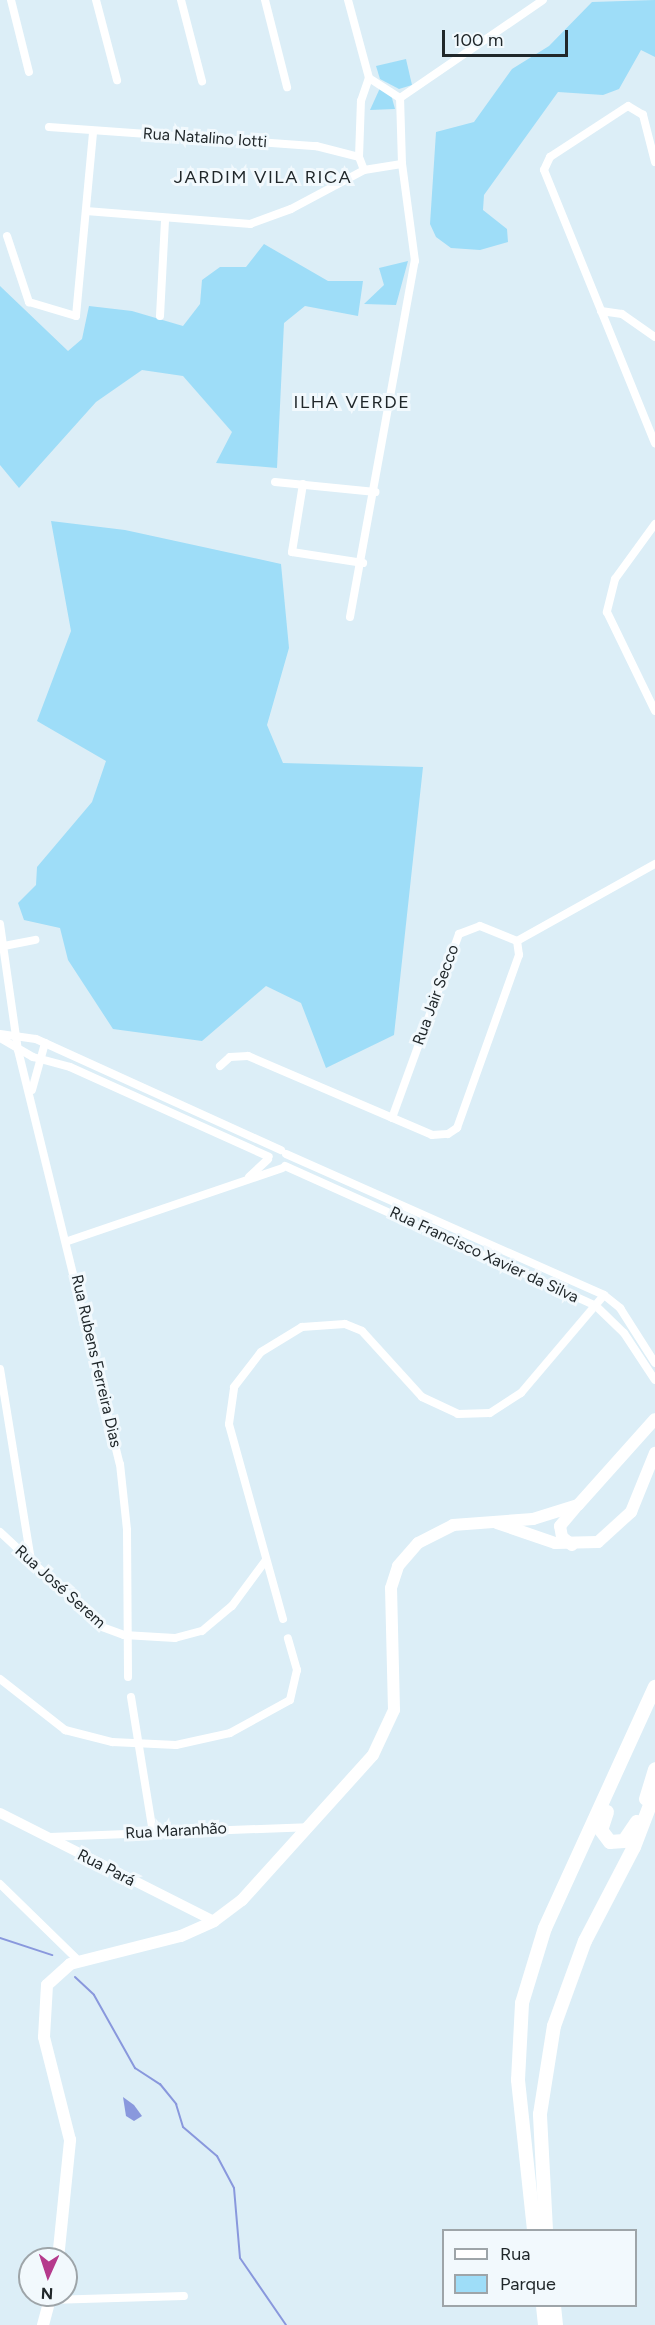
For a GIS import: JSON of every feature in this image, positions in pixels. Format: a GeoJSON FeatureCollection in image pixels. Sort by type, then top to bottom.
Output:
{"type":"FeatureCollection","features":[{"type":"Feature","properties":{"kind":"main road"},"geometry":{"type":"LineString","coordinates":[[572,1545],[562,1537],[560,1526],[655,1419]]}},
{"type":"Feature","properties":{"kind":"main road"},"geometry":{"type":"LineString","coordinates":[[493,1522],[572,1545],[598,1542],[622,1524],[655,1453]]}},
{"type":"Feature","properties":{"kind":"main road"},"geometry":{"type":"LineString","coordinates":[[59,2247],[70,2140],[44,2037],[43,2001],[57,1974],[79,1961],[182,1936],[214,1921],[242,1900],[373,1755],[388,1729],[395,1690],[389,1602],[402,1561],[436,1531],[493,1522],[533,1519],[578,1505]]}},
{"type":"Feature","properties":{"kind":"main road"},"geometry":{"type":"LineString","coordinates":[[534,2229],[518,2080],[522,2003],[545,1928],[655,1687]]}},
{"type":"Feature","properties":{"kind":"main road"},"geometry":{"type":"LineString","coordinates":[[655,1704],[605,1815],[601,1830],[606,1839],[618,1843],[631,1834],[655,1769]]}},
{"type":"Feature","properties":{"kind":"main road"},"geometry":{"type":"LineString","coordinates":[[546,2229],[539,2170],[546,2061],[566,1985],[634,1847],[655,1792]]}},
{"type":"Feature","properties":{"kind":"main road"},"geometry":{"type":"LineString","coordinates":[[43,2325],[48,2307]]}},
{"type":"Feature","properties":{"kind":"main road"},"geometry":{"type":"LineString","coordinates":[[543,2307],[545,2325]]}},
{"type":"Feature","properties":{"kind":"main road"},"geometry":{"type":"LineString","coordinates":[[554,2307],[556,2325]]}},
{"type":"Feature","properties":{"kind":"street"},"geometry":{"type":"LineString","coordinates":[[11,0],[29,72]]}},
{"type":"Feature","properties":{"kind":"street"},"geometry":{"type":"LineString","coordinates":[[96,0],[117,80]]}},
{"type":"Feature","properties":{"kind":"street"},"geometry":{"type":"LineString","coordinates":[[181,0],[202,81]]}},
{"type":"Feature","properties":{"kind":"street"},"geometry":{"type":"LineString","coordinates":[[265,0],[287,87]]}},
{"type":"Feature","properties":{"kind":"street"},"geometry":{"type":"LineString","coordinates":[[348,0],[369,78],[361,101],[358,157],[364,170]]}},
{"type":"Feature","properties":{"kind":"street"},"geometry":{"type":"LineString","coordinates":[[400,98],[543,0]]}},
{"type":"Feature","properties":{"kind":"street"},"geometry":{"type":"LineString","coordinates":[[369,78],[400,98]]}},
{"type":"Feature","properties":{"kind":"street"},"geometry":{"type":"LineString","coordinates":[[350,617],[376,492],[415,261],[402,164],[400,98]]}},
{"type":"Feature","properties":{"kind":"street"},"geometry":{"type":"LineString","coordinates":[[655,162],[648,128],[639,108],[628,106],[550,157],[544,170],[655,443]]}},
{"type":"Feature","properties":{"kind":"street","name":"Rua Natalino Iotti"},"geometry":{"type":"LineString","coordinates":[[49,127],[316,146],[358,157]]}},
{"type":"Feature","properties":{"kind":"street"},"geometry":{"type":"LineString","coordinates":[[7,236],[29,302],[76,316],[93,131]]}},
{"type":"Feature","properties":{"kind":"street"},"geometry":{"type":"LineString","coordinates":[[86,211],[224,225],[266,221],[364,170],[402,164]]}},
{"type":"Feature","properties":{"kind":"street"},"geometry":{"type":"LineString","coordinates":[[160,316],[165,219]]}},
{"type":"Feature","properties":{"kind":"street"},"geometry":{"type":"LineString","coordinates":[[601,311],[622,314],[655,337]]}},
{"type":"Feature","properties":{"kind":"street"},"geometry":{"type":"LineString","coordinates":[[275,482],[376,492]]}},
{"type":"Feature","properties":{"kind":"street"},"geometry":{"type":"LineString","coordinates":[[303,484],[292,552],[363,563]]}},
{"type":"Feature","properties":{"kind":"street"},"geometry":{"type":"LineString","coordinates":[[655,524],[615,579],[606,612],[655,711]]}},
{"type":"Feature","properties":{"kind":"street"},"geometry":{"type":"LineString","coordinates":[[220,1066],[230,1057],[248,1056],[437,1136],[457,1128],[519,955],[517,941],[655,864]]}},
{"type":"Feature","properties":{"kind":"street"},"geometry":{"type":"LineString","coordinates":[[0,924],[16,1011],[16,1034]]}},
{"type":"Feature","properties":{"kind":"street","name":"Rua Jair Secco"},"geometry":{"type":"LineString","coordinates":[[392,1118],[459,934],[480,926],[517,941]]}},
{"type":"Feature","properties":{"kind":"street"},"geometry":{"type":"LineString","coordinates":[[4,946],[35,940]]}},
{"type":"Feature","properties":{"kind":"street"},"geometry":{"type":"LineString","coordinates":[[16,1011],[27,1036]]}},
{"type":"Feature","properties":{"kind":"street","name":"Rua Francisco Xavier da Silva"},"geometry":{"type":"LineString","coordinates":[[0,1036],[16,1034],[45,1043],[604,1295],[620,1308],[655,1364]]}},
{"type":"Feature","properties":{"kind":"street","name":"Rua Rubens Ferreira Dias"},"geometry":{"type":"LineString","coordinates":[[16,1034],[18,1050],[32,1090],[126,1495],[124,1635],[128,1677]]}},
{"type":"Feature","properties":{"kind":"street"},"geometry":{"type":"LineString","coordinates":[[0,1036],[18,1050],[268,1158]]}},
{"type":"Feature","properties":{"kind":"street"},"geometry":{"type":"LineString","coordinates":[[32,1090],[45,1043]]}},
{"type":"Feature","properties":{"kind":"street"},"geometry":{"type":"LineString","coordinates":[[250,1150],[255,1139]]}},
{"type":"Feature","properties":{"kind":"street"},"geometry":{"type":"LineString","coordinates":[[68,1241],[283,1167],[284,1152],[268,1158],[246,1179]]}},
{"type":"Feature","properties":{"kind":"street","name":"Rua Francisco Xavier da Silva"},"geometry":{"type":"LineString","coordinates":[[268,1158],[283,1167],[596,1306],[624,1333],[653,1377]]}},
{"type":"Feature","properties":{"kind":"street"},"geometry":{"type":"LineString","coordinates":[[283,1619],[229,1424],[234,1387],[261,1352],[302,1327],[345,1324],[362,1332],[436,1405],[458,1414],[490,1413],[517,1397],[604,1295]]}},
{"type":"Feature","properties":{"kind":"street"},"geometry":{"type":"LineString","coordinates":[[645,1348],[655,1352]]}},
{"type":"Feature","properties":{"kind":"street"},"geometry":{"type":"LineString","coordinates":[[653,1377],[655,1364]]}},
{"type":"Feature","properties":{"kind":"street"},"geometry":{"type":"LineString","coordinates":[[0,1369],[31,1561]]}},
{"type":"Feature","properties":{"kind":"street","name":"Rua José Serem"},"geometry":{"type":"LineString","coordinates":[[0,1532],[102,1628],[124,1635]]}},
{"type":"Feature","properties":{"kind":"street"},"geometry":{"type":"LineString","coordinates":[[124,1635],[175,1638],[202,1631],[232,1606],[266,1560]]}},
{"type":"Feature","properties":{"kind":"street"},"geometry":{"type":"LineString","coordinates":[[0,1679],[65,1730],[139,1746],[230,1733],[290,1700],[297,1670],[288,1638]]}},
{"type":"Feature","properties":{"kind":"street"},"geometry":{"type":"LineString","coordinates":[[131,1697],[153,1833]]}},
{"type":"Feature","properties":{"kind":"street","name":"Rua Pará"},"geometry":{"type":"LineString","coordinates":[[0,1813],[214,1921]]}},
{"type":"Feature","properties":{"kind":"street","name":"Rua Maranhão"},"geometry":{"type":"LineString","coordinates":[[46,1838],[307,1827]]}},
{"type":"Feature","properties":{"kind":"street"},"geometry":{"type":"LineString","coordinates":[[0,1884],[79,1961]]}},
{"type":"Feature","properties":{"kind":"street"},"geometry":{"type":"LineString","coordinates":[[78,2298],[184,2296]]}},
{"type":"Feature","properties":{"kind":"green space"},"geometry":{"type":"Polygon","coordinates":[[[655,0],[655,57],[641,50],[619,89],[603,95],[558,92],[484,195],[483,210],[507,229],[508,242],[480,250],[451,248],[436,237],[430,224],[436,132],[474,122],[512,69],[549,46],[592,2],[655,0]]]}},
{"type":"Feature","properties":{"kind":"green space"},"geometry":{"type":"Polygon","coordinates":[[[406,59],[412,85],[399,89],[380,79],[376,66],[406,59]]]}},
{"type":"Feature","properties":{"kind":"green space"},"geometry":{"type":"Polygon","coordinates":[[[380,88],[390,91],[395,109],[370,110],[380,88]]]}},
{"type":"Feature","properties":{"kind":"green space"},"geometry":{"type":"Polygon","coordinates":[[[264,244],[328,281],[363,281],[358,316],[305,306],[284,323],[277,468],[216,463],[232,432],[183,376],[142,370],[96,402],[19,488],[0,465],[0,286],[68,351],[82,339],[89,306],[132,311],[183,326],[200,304],[202,280],[220,267],[246,267],[264,244]]]}},
{"type":"Feature","properties":{"kind":"green space"},"geometry":{"type":"Polygon","coordinates":[[[408,261],[396,305],[364,304],[384,285],[379,268],[408,261]]]}},
{"type":"Feature","properties":{"kind":"green space"},"geometry":{"type":"Polygon","coordinates":[[[51,521],[125,530],[281,564],[289,648],[267,725],[283,763],[423,767],[394,1035],[326,1068],[301,1003],[266,986],[202,1041],[113,1029],[68,960],[60,928],[24,920],[18,903],[36,885],[37,867],[92,802],[106,761],[37,721],[71,631],[51,521]]]}},
{"type":"Feature","properties":{"kind":"shaded area"},"geometry":{"type":"Polygon","coordinates":[[[123,2097],[134,2105],[142,2116],[134,2121],[126,2116],[123,2097]]]}},
{"type":"Feature","properties":{"kind":"waterway"},"geometry":{"type":"LineString","coordinates":[[0,1938],[52,1955]]}},
{"type":"Feature","properties":{"kind":"waterway"},"geometry":{"type":"LineString","coordinates":[[75,1977],[94,1995],[135,2068],[160,2084],[176,2104],[183,2127],[217,2156],[234,2188],[240,2258],[286,2325]]}},
{"type":"Feature","properties":{"kind":"district","name":"JARDIM VILA RICA"},"geometry":{"type":"Point","coordinates":[263,177]}},
{"type":"Feature","properties":{"kind":"district","name":"ILHA VERDE"},"geometry":{"type":"Point","coordinates":[352,402]}}]}
